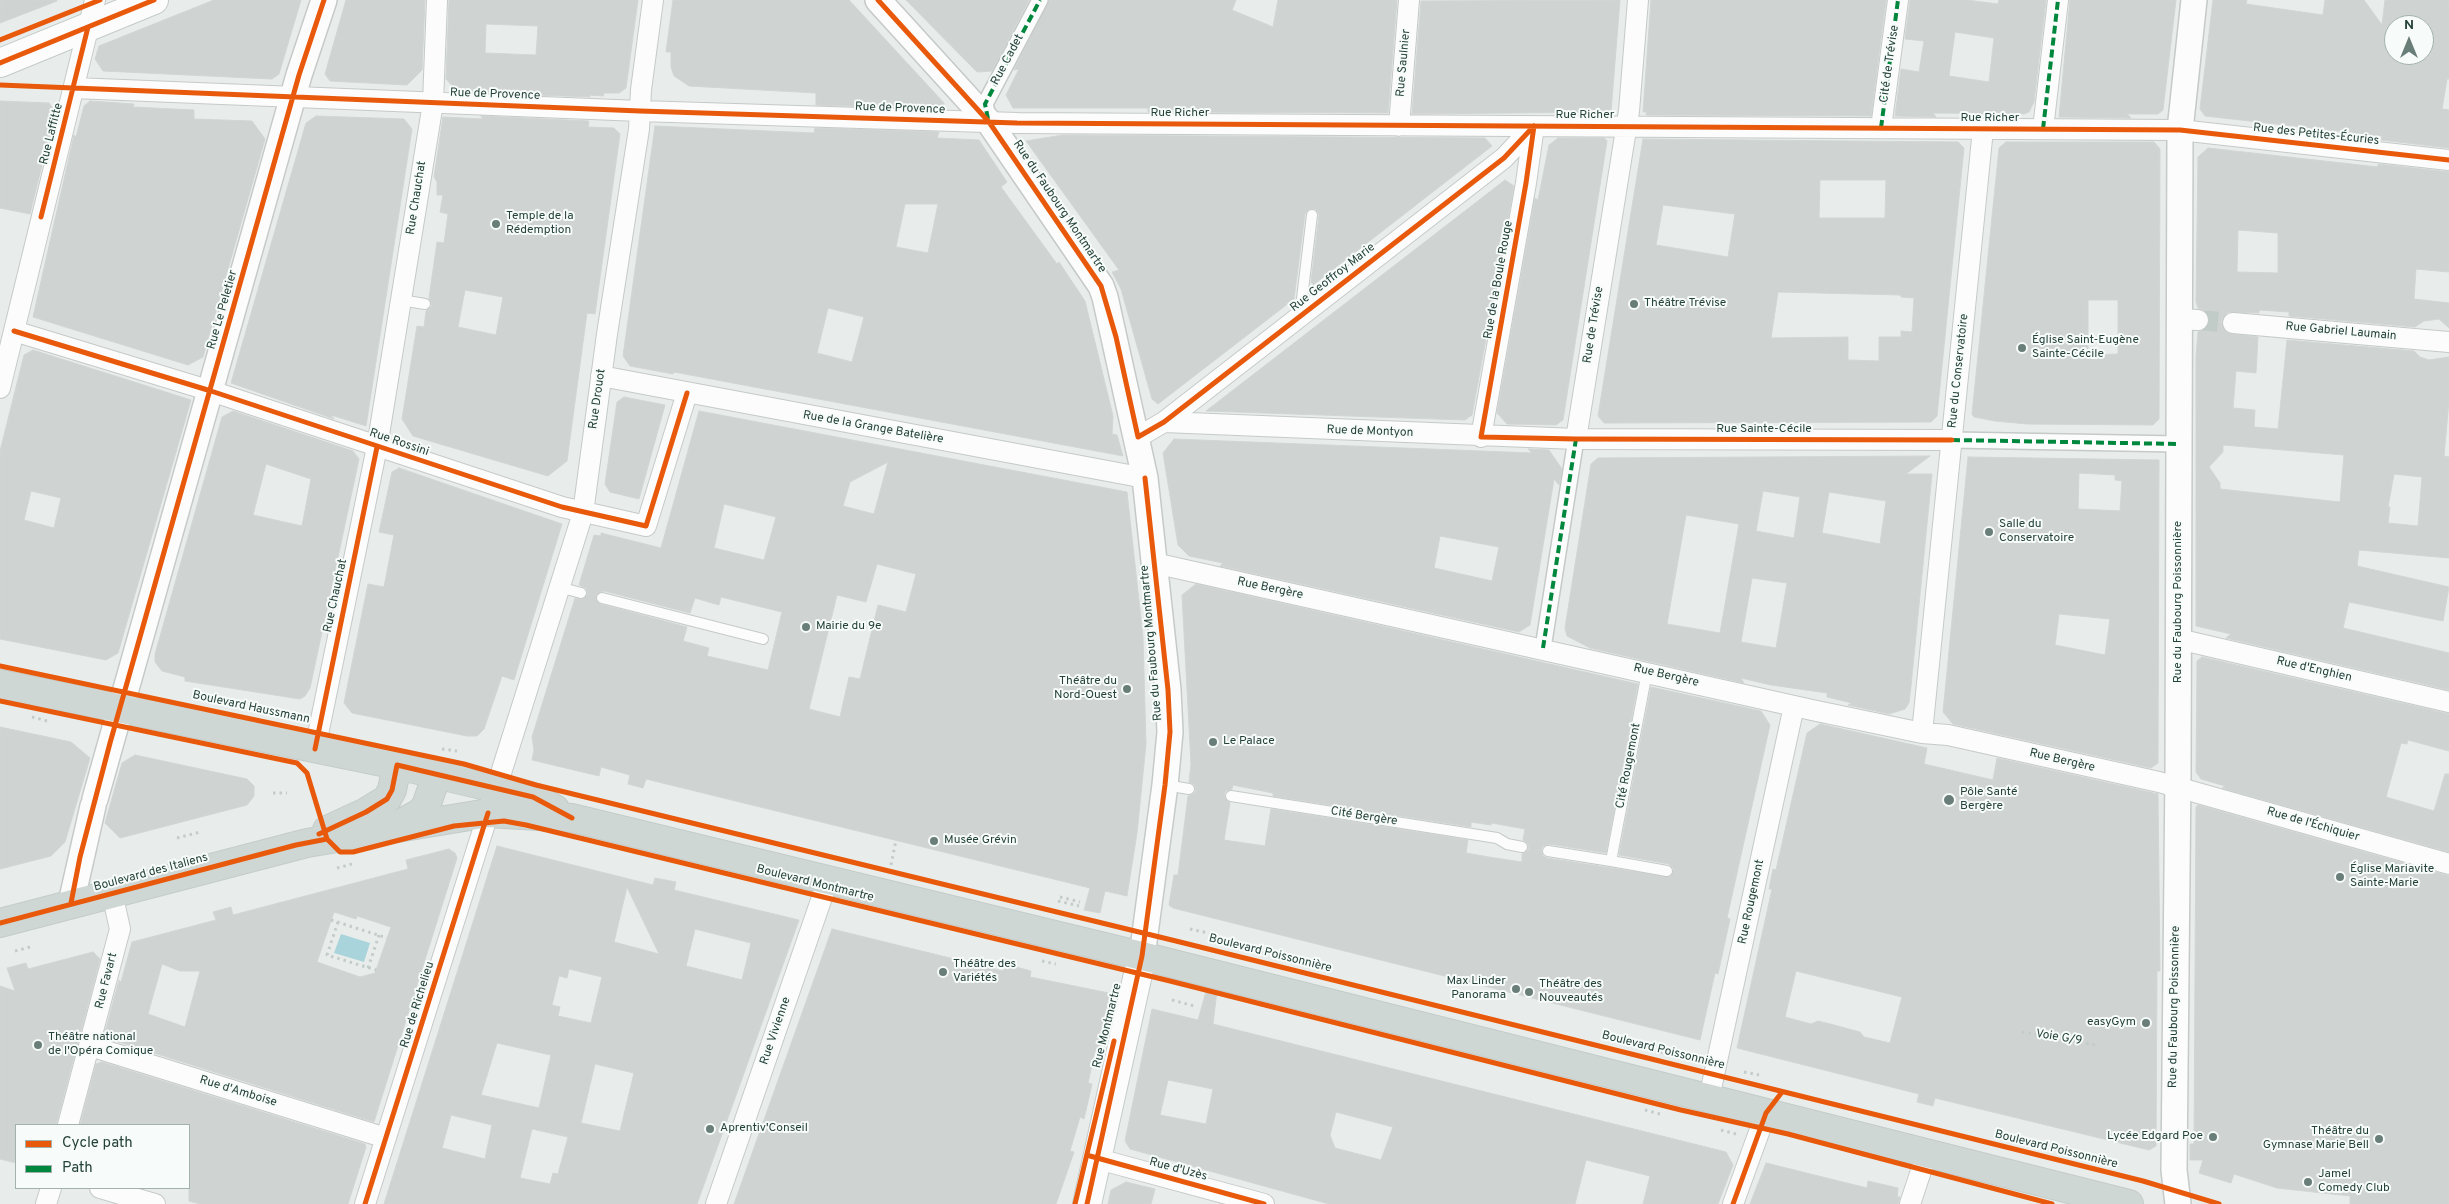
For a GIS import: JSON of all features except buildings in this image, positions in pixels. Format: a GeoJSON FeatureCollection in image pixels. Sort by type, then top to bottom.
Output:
{"type":"FeatureCollection","features":[{"type":"Feature","properties":{"kind":"main road"},"geometry":{"type":"LineString","coordinates":[[0,63],[154,0]]}},
{"type":"Feature","properties":{"kind":"main road"},"geometry":{"type":"LineString","coordinates":[[0,684],[397,765],[440,761],[492,800]]}},
{"type":"Feature","properties":{"kind":"main road"},"geometry":{"type":"LineString","coordinates":[[367,833],[396,826],[420,814],[432,795],[440,761]]}},
{"type":"Feature","properties":{"kind":"main road","name":"Boulevard des Italiens"},"geometry":{"type":"LineString","coordinates":[[307,843],[324,831],[380,804],[387,798],[392,790],[397,765]]}},
{"type":"Feature","properties":{"kind":"main road","name":"Boulevard Montmartre"},"geometry":{"type":"LineString","coordinates":[[492,800],[533,797],[572,818],[1142,956]]}},
{"type":"Feature","properties":{"kind":"main road","name":"Boulevard des Italiens"},"geometry":{"type":"LineString","coordinates":[[0,924],[71,903],[307,843],[367,833],[492,800]]}},
{"type":"Feature","properties":{"kind":"main road"},"geometry":{"type":"LineString","coordinates":[[1142,956],[2129,1204]]}},
{"type":"Feature","properties":{"kind":"main road","name":"Rue Montmartre"},"geometry":{"type":"LineString","coordinates":[[1087,1204],[1142,956]]}},
{"type":"Feature","properties":{"kind":"street","name":"Rue Laffitte"},"geometry":{"type":"LineString","coordinates":[[0,388],[95,0]]}},
{"type":"Feature","properties":{"kind":"street","name":"Rue Le Peletier"},"geometry":{"type":"LineString","coordinates":[[71,903],[94,802],[120,709],[293,96],[324,0]]}},
{"type":"Feature","properties":{"kind":"street","name":"Rue Chauchat"},"geometry":{"type":"LineString","coordinates":[[315,748],[377,447],[401,300],[433,103],[437,0]]}},
{"type":"Feature","properties":{"kind":"street","name":"Rue Drouot"},"geometry":{"type":"LineString","coordinates":[[492,800],[583,513],[640,111],[653,0]]}},
{"type":"Feature","properties":{"kind":"street","name":"Rue du Faubourg Montmartre"},"geometry":{"type":"LineString","coordinates":[[878,0],[989,122],[1101,286],[1116,337],[1145,478],[1177,787],[1142,956]]}},
{"type":"Feature","properties":{"kind":"street","name":"Rue Cadet"},"geometry":{"type":"LineString","coordinates":[[989,122],[986,104],[1040,0]]}},
{"type":"Feature","properties":{"kind":"street","name":"Rue Saulnier"},"geometry":{"type":"LineString","coordinates":[[1399,126],[1409,0]]}},
{"type":"Feature","properties":{"kind":"street","name":"Rue de Trévise"},"geometry":{"type":"LineString","coordinates":[[1543,648],[1626,127],[1638,0]]}},
{"type":"Feature","properties":{"kind":"street","name":"Cité de Trévise"},"geometry":{"type":"LineString","coordinates":[[1881,128],[1898,0]]}},
{"type":"Feature","properties":{"kind":"street"},"geometry":{"type":"LineString","coordinates":[[2043,129],[2058,0]]}},
{"type":"Feature","properties":{"kind":"street","name":"Rue du Faubourg Poissonnière"},"geometry":{"type":"LineString","coordinates":[[2178,1204],[2174,1170],[2179,444],[2188,319],[2180,130],[2194,0]]}},
{"type":"Feature","properties":{"kind":"street","name":"Rue de Provence"},"geometry":{"type":"LineString","coordinates":[[74,88],[640,111],[989,122]]}},
{"type":"Feature","properties":{"kind":"street","name":"Rue Richer"},"geometry":{"type":"LineString","coordinates":[[989,122],[2180,130]]}},
{"type":"Feature","properties":{"kind":"street","name":"Rue Geoffroy Marie"},"geometry":{"type":"LineString","coordinates":[[1138,437],[1164,422],[1504,158],[1534,126]]}},
{"type":"Feature","properties":{"kind":"street","name":"Rue de la Boule Rouge"},"geometry":{"type":"LineString","coordinates":[[1481,437],[1526,184],[1534,126]]}},
{"type":"Feature","properties":{"kind":"street","name":"Rue du Conservatoire"},"geometry":{"type":"LineString","coordinates":[[1922,733],[1983,129]]}},
{"type":"Feature","properties":{"kind":"street","name":"Rue des Petites-Écuries"},"geometry":{"type":"LineString","coordinates":[[2180,130],[2449,160]]}},
{"type":"Feature","properties":{"kind":"street","name":"Rue Gabriel Laumain"},"geometry":{"type":"LineString","coordinates":[[2233,323],[2449,342]]}},
{"type":"Feature","properties":{"kind":"street","name":"Rue Rossini"},"geometry":{"type":"LineString","coordinates":[[14,331],[211,391],[583,513],[601,515],[646,526],[687,393]]}},
{"type":"Feature","properties":{"kind":"street","name":"Rue de la Grange Batelière"},"geometry":{"type":"LineString","coordinates":[[601,376],[1145,478]]}},
{"type":"Feature","properties":{"kind":"street","name":"Rue de Montyon"},"geometry":{"type":"LineString","coordinates":[[1164,422],[1481,437],[1576,439]]}},
{"type":"Feature","properties":{"kind":"street","name":"Rue Sainte-Cécile"},"geometry":{"type":"LineString","coordinates":[[1576,439],[1952,440],[2179,444]]}},
{"type":"Feature","properties":{"kind":"street","name":"Rue Bergère"},"geometry":{"type":"LineString","coordinates":[[1154,563],[1543,648],[1794,706],[1922,733],[1948,735],[2178,787]]}},
{"type":"Feature","properties":{"kind":"street","name":"Rue d'Enghien"},"geometry":{"type":"LineString","coordinates":[[2178,639],[2449,702]]}},
{"type":"Feature","properties":{"kind":"street","name":"Rue Rougemont"},"geometry":{"type":"LineString","coordinates":[[1710,1098],[1794,706]]}},
{"type":"Feature","properties":{"kind":"street","name":"Rue de l'Échiquier"},"geometry":{"type":"LineString","coordinates":[[2178,787],[2449,864]]}},
{"type":"Feature","properties":{"kind":"street","name":"Rue de Richelieu"},"geometry":{"type":"LineString","coordinates":[[365,1204],[492,800]]}},
{"type":"Feature","properties":{"kind":"street","name":"Rue Vivienne"},"geometry":{"type":"LineString","coordinates":[[716,1204],[828,880]]}},
{"type":"Feature","properties":{"kind":"street","name":"Rue Favart"},"geometry":{"type":"LineString","coordinates":[[68,1124],[120,929],[112,893]]}},
{"type":"Feature","properties":{"kind":"street","name":"Rue d'Amboise"},"geometry":{"type":"LineString","coordinates":[[90,1046],[386,1138]]}},
{"type":"Feature","properties":{"kind":"street"},"geometry":{"type":"LineString","coordinates":[[1733,1204],[1766,1113]]}},
{"type":"Feature","properties":{"kind":"street"},"geometry":{"type":"LineString","coordinates":[[1910,1204],[1928,1153]]}},
{"type":"Feature","properties":{"kind":"street","name":"Rue d'Uzès"},"geometry":{"type":"LineString","coordinates":[[1098,1158],[1264,1204]]}},
{"type":"Feature","properties":{"kind":"street"},"geometry":{"type":"LineString","coordinates":[[46,1204],[51,1189]]}},
{"type":"Feature","properties":{"kind":"street"},"geometry":{"type":"LineString","coordinates":[[103,1189],[155,1204]]}},
{"type":"Feature","properties":{"kind":"lane"},"geometry":{"type":"LineString","coordinates":[[1300,316],[1312,215]]}},
{"type":"Feature","properties":{"kind":"lane"},"geometry":{"type":"LineString","coordinates":[[401,300],[425,304]]}},
{"type":"Feature","properties":{"kind":"lane"},"geometry":{"type":"LineString","coordinates":[[559,587],[582,593]]}},
{"type":"Feature","properties":{"kind":"lane"},"geometry":{"type":"LineString","coordinates":[[602,598],[763,639]]}},
{"type":"Feature","properties":{"kind":"lane","name":"Cité Rougemont"},"geometry":{"type":"LineString","coordinates":[[1611,861],[1647,672]]}},
{"type":"Feature","properties":{"kind":"lane","name":"Cité Bergère"},"geometry":{"type":"LineString","coordinates":[[1231,796],[1497,838],[1507,844],[1522,847]]}},
{"type":"Feature","properties":{"kind":"lane"},"geometry":{"type":"LineString","coordinates":[[1548,850],[1667,871]]}},
{"type":"Feature","properties":{"kind":"path"},"geometry":{"type":"LineString","coordinates":[[269,712],[284,715]]}},
{"type":"Feature","properties":{"kind":"path"},"geometry":{"type":"LineString","coordinates":[[32,717],[47,721]]}},
{"type":"Feature","properties":{"kind":"path"},"geometry":{"type":"LineString","coordinates":[[440,761],[457,751]]}},
{"type":"Feature","properties":{"kind":"path"},"geometry":{"type":"LineString","coordinates":[[273,793],[287,793]]}},
{"type":"Feature","properties":{"kind":"path"},"geometry":{"type":"LineString","coordinates":[[178,838],[200,832]]}},
{"type":"Feature","properties":{"kind":"path"},"geometry":{"type":"LineString","coordinates":[[890,865],[896,840]]}},
{"type":"Feature","properties":{"kind":"path"},"geometry":{"type":"LineString","coordinates":[[337,868],[352,864]]}},
{"type":"Feature","properties":{"kind":"path"},"geometry":{"type":"LineString","coordinates":[[1059,899],[1079,904]]}},
{"type":"Feature","properties":{"kind":"path"},"geometry":{"type":"LineString","coordinates":[[331,920],[387,938]]}},
{"type":"Feature","properties":{"kind":"path"},"geometry":{"type":"LineString","coordinates":[[338,922],[328,955],[376,970]]}},
{"type":"Feature","properties":{"kind":"path"},"geometry":{"type":"LineString","coordinates":[[1190,928],[1213,934]]}},
{"type":"Feature","properties":{"kind":"path"},"geometry":{"type":"LineString","coordinates":[[368,968],[379,935]]}},
{"type":"Feature","properties":{"kind":"path"},"geometry":{"type":"LineString","coordinates":[[15,951],[30,947]]}},
{"type":"Feature","properties":{"kind":"path"},"geometry":{"type":"LineString","coordinates":[[1254,950],[1268,954]]}},
{"type":"Feature","properties":{"kind":"path"},"geometry":{"type":"LineString","coordinates":[[1042,961],[1056,964]]}},
{"type":"Feature","properties":{"kind":"path"},"geometry":{"type":"LineString","coordinates":[[1172,1000],[1194,1006]]}},
{"type":"Feature","properties":{"kind":"path"},"geometry":{"type":"LineString","coordinates":[[1660,1052],[1676,1055]]}},
{"type":"Feature","properties":{"kind":"path"},"geometry":{"type":"LineString","coordinates":[[1744,1072],[1759,1075]]}},
{"type":"Feature","properties":{"kind":"path"},"geometry":{"type":"LineString","coordinates":[[1645,1110],[1660,1114]]}},
{"type":"Feature","properties":{"kind":"path"},"geometry":{"type":"LineString","coordinates":[[1721,1130],[1736,1134]]}},
{"type":"Feature","properties":{"kind":"path"},"geometry":{"type":"LineString","coordinates":[[1996,1135],[2012,1139]]}},
{"type":"Feature","properties":{"kind":"water"},"geometry":{"type":"Polygon","coordinates":[[[341,934],[370,943],[364,962],[334,953],[341,934]]]}},
{"type":"Feature","properties":{"kind":"tunnel"},"geometry":{"type":"LineString","coordinates":[[2198,320],[2233,323]]}},
{"type":"Feature","properties":{"kind":"marked path"},"geometry":{"type":"LineString","coordinates":[[988,119],[985,104],[1040,0]]}},
{"type":"Feature","properties":{"kind":"marked path"},"geometry":{"type":"LineString","coordinates":[[1881,128],[1898,0]]}},
{"type":"Feature","properties":{"kind":"marked path"},"geometry":{"type":"LineString","coordinates":[[2043,129],[2058,0]]}},
{"type":"Feature","properties":{"kind":"marked path"},"geometry":{"type":"LineString","coordinates":[[1543,648],[1576,439]]}},
{"type":"Feature","properties":{"kind":"marked path"},"geometry":{"type":"LineString","coordinates":[[1952,440],[2179,444]]}},
{"type":"Feature","properties":{"kind":"cycle path"},"geometry":{"type":"LineString","coordinates":[[0,40],[100,0]]}},
{"type":"Feature","properties":{"kind":"cycle path"},"geometry":{"type":"LineString","coordinates":[[0,63],[154,0]]}},
{"type":"Feature","properties":{"kind":"cycle path"},"geometry":{"type":"LineString","coordinates":[[71,903],[80,857],[110,743],[299,75],[324,0]]}},
{"type":"Feature","properties":{"kind":"cycle path"},"geometry":{"type":"LineString","coordinates":[[878,0],[989,122],[1101,286],[1116,337],[1138,437],[1164,422],[1504,158],[1534,126]]}},
{"type":"Feature","properties":{"kind":"cycle path"},"geometry":{"type":"LineString","coordinates":[[41,217],[88,27]]}},
{"type":"Feature","properties":{"kind":"cycle path"},"geometry":{"type":"LineString","coordinates":[[0,85],[640,111],[1017,123],[2180,130],[2449,160]]}},
{"type":"Feature","properties":{"kind":"cycle path"},"geometry":{"type":"LineString","coordinates":[[1534,126],[1526,183],[1481,437],[1952,440]]}},
{"type":"Feature","properties":{"kind":"cycle path"},"geometry":{"type":"LineString","coordinates":[[14,331],[211,391],[562,507],[646,526],[687,393]]}},
{"type":"Feature","properties":{"kind":"cycle path"},"geometry":{"type":"LineString","coordinates":[[315,749],[377,447]]}},
{"type":"Feature","properties":{"kind":"cycle path"},"geometry":{"type":"LineString","coordinates":[[1087,1204],[1142,956],[1165,785],[1170,732],[1168,690],[1145,478]]}},
{"type":"Feature","properties":{"kind":"cycle path","name":"Boulevard Haussmann"},"geometry":{"type":"LineString","coordinates":[[0,666],[464,764],[536,785],[1180,942],[2143,1181],[2219,1204]]}},
{"type":"Feature","properties":{"kind":"cycle path"},"geometry":{"type":"LineString","coordinates":[[0,701],[297,763],[307,773],[327,839],[340,852],[353,852],[454,826],[504,821],[526,825],[1170,981],[1681,1110],[1788,1134],[2052,1204]]}},
{"type":"Feature","properties":{"kind":"cycle path"},"geometry":{"type":"LineString","coordinates":[[319,834],[366,812],[387,799],[392,790],[397,765],[533,797],[572,818]]}},
{"type":"Feature","properties":{"kind":"cycle path"},"geometry":{"type":"LineString","coordinates":[[365,1204],[488,813]]}},
{"type":"Feature","properties":{"kind":"cycle path"},"geometry":{"type":"LineString","coordinates":[[0,923],[296,845],[327,839]]}},
{"type":"Feature","properties":{"kind":"cycle path"},"geometry":{"type":"LineString","coordinates":[[1075,1204],[1114,1041]]}},
{"type":"Feature","properties":{"kind":"cycle path"},"geometry":{"type":"LineString","coordinates":[[1733,1204],[1766,1113],[1782,1092]]}},
{"type":"Feature","properties":{"kind":"cycle path"},"geometry":{"type":"LineString","coordinates":[[1090,1156],[1264,1204]]}},
{"type":"Feature","properties":{"kind":"place","name":"Temple de la Rédemption"},"geometry":{"type":"Point","coordinates":[496,224]}},
{"type":"Feature","properties":{"kind":"place","name":"Théâtre Trévise"},"geometry":{"type":"Point","coordinates":[1634,304]}},
{"type":"Feature","properties":{"kind":"place","name":"Église Saint-Eugène Sainte-Cécile"},"geometry":{"type":"Point","coordinates":[2022,348]}},
{"type":"Feature","properties":{"kind":"place","name":"Salle du Conservatoire"},"geometry":{"type":"Point","coordinates":[1989,532]}},
{"type":"Feature","properties":{"kind":"place","name":"Mairie du 9e"},"geometry":{"type":"Point","coordinates":[806,627]}},
{"type":"Feature","properties":{"kind":"place","name":"Théâtre du Nord-Ouest"},"geometry":{"type":"Point","coordinates":[1127,689]}},
{"type":"Feature","properties":{"kind":"place","name":"Le Palace"},"geometry":{"type":"Point","coordinates":[1213,742]}},
{"type":"Feature","properties":{"kind":"place","name":"Pôle Santé Bergère"},"geometry":{"type":"Point","coordinates":[1949,800]}},
{"type":"Feature","properties":{"kind":"place","name":"Musée Grévin"},"geometry":{"type":"Point","coordinates":[934,841]}},
{"type":"Feature","properties":{"kind":"place","name":"Église Mariavite Sainte-Marie"},"geometry":{"type":"Point","coordinates":[2340,877]}},
{"type":"Feature","properties":{"kind":"place","name":"Théâtre des Variétés"},"geometry":{"type":"Point","coordinates":[943,972]}},
{"type":"Feature","properties":{"kind":"place","name":"Max Linder Panorama"},"geometry":{"type":"Point","coordinates":[1516,989]}},
{"type":"Feature","properties":{"kind":"place","name":"Théâtre des Nouveautés"},"geometry":{"type":"Point","coordinates":[1529,992]}},
{"type":"Feature","properties":{"kind":"place","name":"easyGym"},"geometry":{"type":"Point","coordinates":[2146,1023]}},
{"type":"Feature","properties":{"kind":"place","name":"Théâtre national de l'Opéra Comique"},"geometry":{"type":"Point","coordinates":[38,1045]}},
{"type":"Feature","properties":{"kind":"place","name":"Aprentiv'Conseil"},"geometry":{"type":"Point","coordinates":[710,1129]}},
{"type":"Feature","properties":{"kind":"place","name":"Lycée Edgard Poe"},"geometry":{"type":"Point","coordinates":[2213,1137]}},
{"type":"Feature","properties":{"kind":"place","name":"Théâtre du Gymnase Marie Bell"},"geometry":{"type":"Point","coordinates":[2379,1139]}},
{"type":"Feature","properties":{"kind":"place","name":"Jamel Comedy Club"},"geometry":{"type":"Point","coordinates":[2308,1182]}}]}
